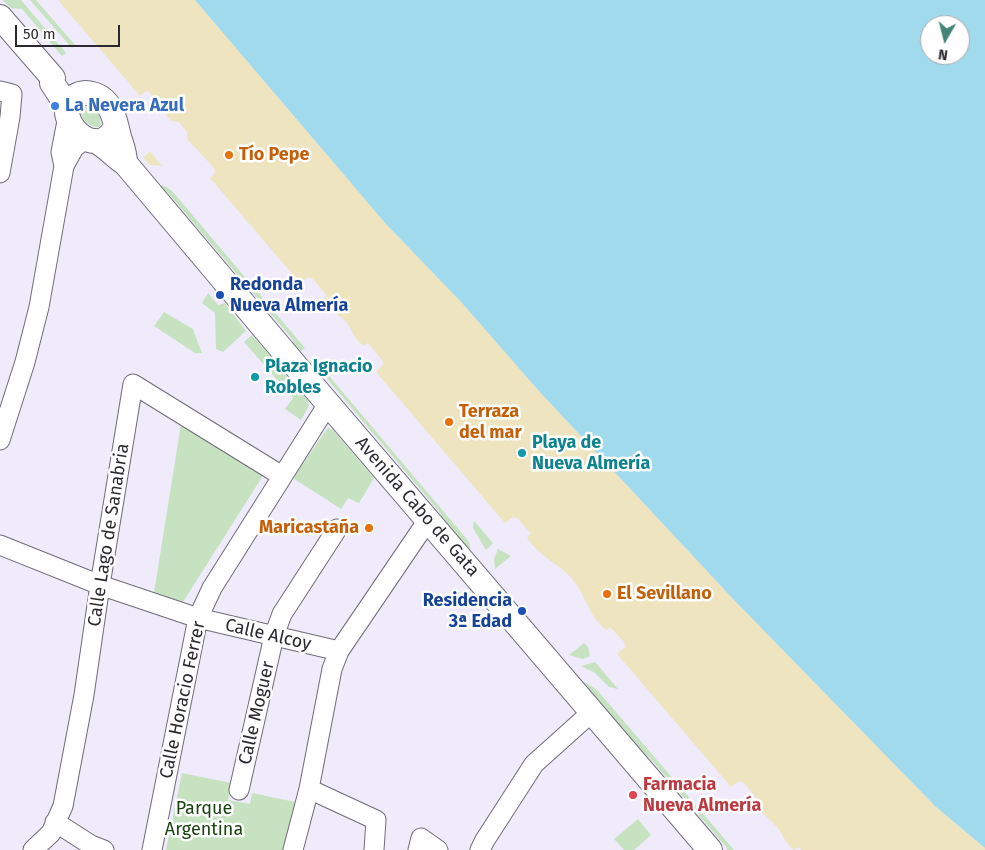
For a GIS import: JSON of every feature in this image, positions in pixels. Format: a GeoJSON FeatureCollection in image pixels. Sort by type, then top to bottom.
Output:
{"type":"FeatureCollection","features":[{"type":"Feature","properties":{"kind":"main road"},"geometry":{"type":"LineString","coordinates":[[0,17],[53,78],[58,78],[68,86],[73,105],[71,126],[75,131],[91,140],[107,139],[112,134],[116,126],[112,110],[95,94],[73,105]]}},
{"type":"Feature","properties":{"kind":"main road","name":"Avenida Cabo de Gata"},"geometry":{"type":"LineString","coordinates":[[116,126],[125,151],[125,163]]}},
{"type":"Feature","properties":{"kind":"main road","name":"Avenida Cabo de Gata"},"geometry":{"type":"LineString","coordinates":[[91,140],[102,144],[117,159],[125,163],[328,404],[710,850]]}},
{"type":"Feature","properties":{"kind":"street"},"geometry":{"type":"LineString","coordinates":[[0,91],[12,94],[0,173]]}},
{"type":"Feature","properties":{"kind":"street"},"geometry":{"type":"LineString","coordinates":[[0,440],[8,390],[39,307],[64,166],[62,152],[73,105]]}},
{"type":"Feature","properties":{"kind":"street"},"geometry":{"type":"LineString","coordinates":[[64,166],[74,148],[91,140]]}},
{"type":"Feature","properties":{"kind":"street","name":"Calle Lago de Sanabria"},"geometry":{"type":"LineString","coordinates":[[33,850],[50,833],[63,806],[84,694],[133,384],[282,476]]}},
{"type":"Feature","properties":{"kind":"street","name":"Calle Horacio Ferrer"},"geometry":{"type":"LineString","coordinates":[[152,850],[198,618],[212,588],[328,404]]}},
{"type":"Feature","properties":{"kind":"street"},"geometry":{"type":"LineString","coordinates":[[293,850],[309,789],[332,669],[339,651],[428,520]]}},
{"type":"Feature","properties":{"kind":"street","name":"Calle Moguer"},"geometry":{"type":"LineString","coordinates":[[239,790],[274,636],[282,614],[337,529]]}},
{"type":"Feature","properties":{"kind":"street","name":"Calle Alcoy"},"geometry":{"type":"LineString","coordinates":[[0,545],[100,585],[198,618],[339,651]]}},
{"type":"Feature","properties":{"kind":"street"},"geometry":{"type":"LineString","coordinates":[[480,850],[534,764],[592,712]]}},
{"type":"Feature","properties":{"kind":"street"},"geometry":{"type":"LineString","coordinates":[[309,789],[376,820],[374,850]]}},
{"type":"Feature","properties":{"kind":"street"},"geometry":{"type":"LineString","coordinates":[[55,822],[91,845],[104,850]]}},
{"type":"Feature","properties":{"kind":"street"},"geometry":{"type":"LineString","coordinates":[[418,850],[421,838],[438,850]]}},
{"type":"Feature","properties":{"kind":"green space"},"geometry":{"type":"Polygon","coordinates":[[[3,0],[21,0],[66,53],[62,56],[22,9],[10,8],[3,0]]]}},
{"type":"Feature","properties":{"kind":"green space"},"geometry":{"type":"Polygon","coordinates":[[[30,0],[36,0],[75,45],[72,48],[30,0]]]}},
{"type":"Feature","properties":{"kind":"green space"},"geometry":{"type":"Polygon","coordinates":[[[87,106],[95,110],[99,115],[101,124],[99,127],[92,126],[82,116],[81,109],[87,106]]]}},
{"type":"Feature","properties":{"kind":"green space"},"geometry":{"type":"Polygon","coordinates":[[[159,185],[165,186],[172,191],[305,348],[298,353],[292,346],[293,340],[167,192],[161,191],[159,185]]]}},
{"type":"Feature","properties":{"kind":"green space"},"geometry":{"type":"Polygon","coordinates":[[[208,293],[218,305],[225,303],[246,331],[223,352],[216,349],[215,313],[202,303],[208,293]]]}},
{"type":"Feature","properties":{"kind":"green space"},"geometry":{"type":"Polygon","coordinates":[[[164,312],[193,329],[202,353],[195,353],[154,326],[164,312]]]}},
{"type":"Feature","properties":{"kind":"green space"},"geometry":{"type":"Polygon","coordinates":[[[252,335],[308,400],[309,406],[301,420],[285,409],[293,398],[244,342],[252,335]]]}},
{"type":"Feature","properties":{"kind":"green space"},"geometry":{"type":"Polygon","coordinates":[[[314,358],[465,537],[470,544],[470,554],[441,520],[441,514],[319,369],[311,368],[307,364],[314,358]]]}},
{"type":"Feature","properties":{"kind":"green space"},"geometry":{"type":"Polygon","coordinates":[[[181,424],[264,474],[183,602],[154,593],[181,424]]]}},
{"type":"Feature","properties":{"kind":"green space"},"geometry":{"type":"Polygon","coordinates":[[[329,428],[333,430],[374,478],[359,503],[348,498],[341,509],[293,478],[329,428]]]}},
{"type":"Feature","properties":{"kind":"green space"},"geometry":{"type":"Polygon","coordinates":[[[474,521],[493,543],[486,550],[473,528],[474,521]]]}},
{"type":"Feature","properties":{"kind":"green space"},"geometry":{"type":"Polygon","coordinates":[[[498,549],[511,556],[495,569],[494,559],[498,549]]]}},
{"type":"Feature","properties":{"kind":"green space"},"geometry":{"type":"Polygon","coordinates":[[[584,643],[588,647],[590,656],[583,659],[569,655],[584,643]]]}},
{"type":"Feature","properties":{"kind":"green space"},"geometry":{"type":"Polygon","coordinates":[[[595,662],[618,689],[609,687],[595,673],[581,666],[595,662]]]}},
{"type":"Feature","properties":{"kind":"green space"},"geometry":{"type":"Polygon","coordinates":[[[579,682],[587,683],[598,691],[734,850],[727,850],[648,756],[642,755],[579,682]]]}},
{"type":"Feature","properties":{"kind":"green space","name":"Parque Argentina"},"geometry":{"type":"Polygon","coordinates":[[[182,773],[231,783],[228,800],[250,804],[252,793],[295,802],[286,850],[166,850],[182,773]]]}},
{"type":"Feature","properties":{"kind":"green space"},"geometry":{"type":"Polygon","coordinates":[[[638,819],[651,835],[634,850],[624,850],[614,839],[638,819]]]}},
{"type":"Feature","properties":{"kind":"sand","name":"Playa de Nueva Almería"},"geometry":{"type":"Polygon","coordinates":[[[58,0],[195,0],[386,224],[462,303],[538,390],[735,601],[936,807],[985,848],[985,850],[801,850],[799,847],[794,850],[777,827],[761,812],[755,803],[758,800],[744,783],[739,781],[731,787],[617,654],[625,647],[624,642],[610,627],[606,630],[595,619],[577,585],[567,573],[531,544],[527,537],[531,534],[518,519],[513,517],[505,523],[376,372],[383,365],[382,360],[368,343],[364,346],[358,341],[347,323],[329,307],[324,299],[327,296],[313,279],[308,277],[300,283],[210,178],[215,173],[214,168],[187,139],[187,132],[179,122],[171,121],[149,92],[146,91],[140,96],[58,0]]]}},
{"type":"Feature","properties":{"kind":"sand"},"geometry":{"type":"Polygon","coordinates":[[[150,151],[162,166],[150,165],[143,158],[150,151]]]}},
{"type":"Feature","properties":{"kind":"water"},"geometry":{"type":"Polygon","coordinates":[[[195,0],[985,0],[985,848],[936,807],[735,601],[538,390],[462,303],[386,224],[195,0]]]}},
{"type":"Feature","properties":{"kind":"place","name":"La Nevera Azul"},"geometry":{"type":"Point","coordinates":[55,106]}},
{"type":"Feature","properties":{"kind":"place","name":"Tío Pepe"},"geometry":{"type":"Point","coordinates":[229,155]}},
{"type":"Feature","properties":{"kind":"place","name":"Redonda Nueva Almería"},"geometry":{"type":"Point","coordinates":[220,295]}},
{"type":"Feature","properties":{"kind":"place","name":"Plaza Ignacio Robles"},"geometry":{"type":"Point","coordinates":[255,377]}},
{"type":"Feature","properties":{"kind":"place","name":"Terraza del mar"},"geometry":{"type":"Point","coordinates":[449,422]}},
{"type":"Feature","properties":{"kind":"place","name":"Playa de Nueva Almería"},"geometry":{"type":"Point","coordinates":[522,453]}},
{"type":"Feature","properties":{"kind":"place","name":"Maricastaña"},"geometry":{"type":"Point","coordinates":[369,528]}},
{"type":"Feature","properties":{"kind":"place","name":"El Sevillano"},"geometry":{"type":"Point","coordinates":[607,594]}},
{"type":"Feature","properties":{"kind":"place","name":"Residencia 3ª Edad"},"geometry":{"type":"Point","coordinates":[522,611]}},
{"type":"Feature","properties":{"kind":"place","name":"Farmacia Nueva Almería"},"geometry":{"type":"Point","coordinates":[633,795]}}]}
